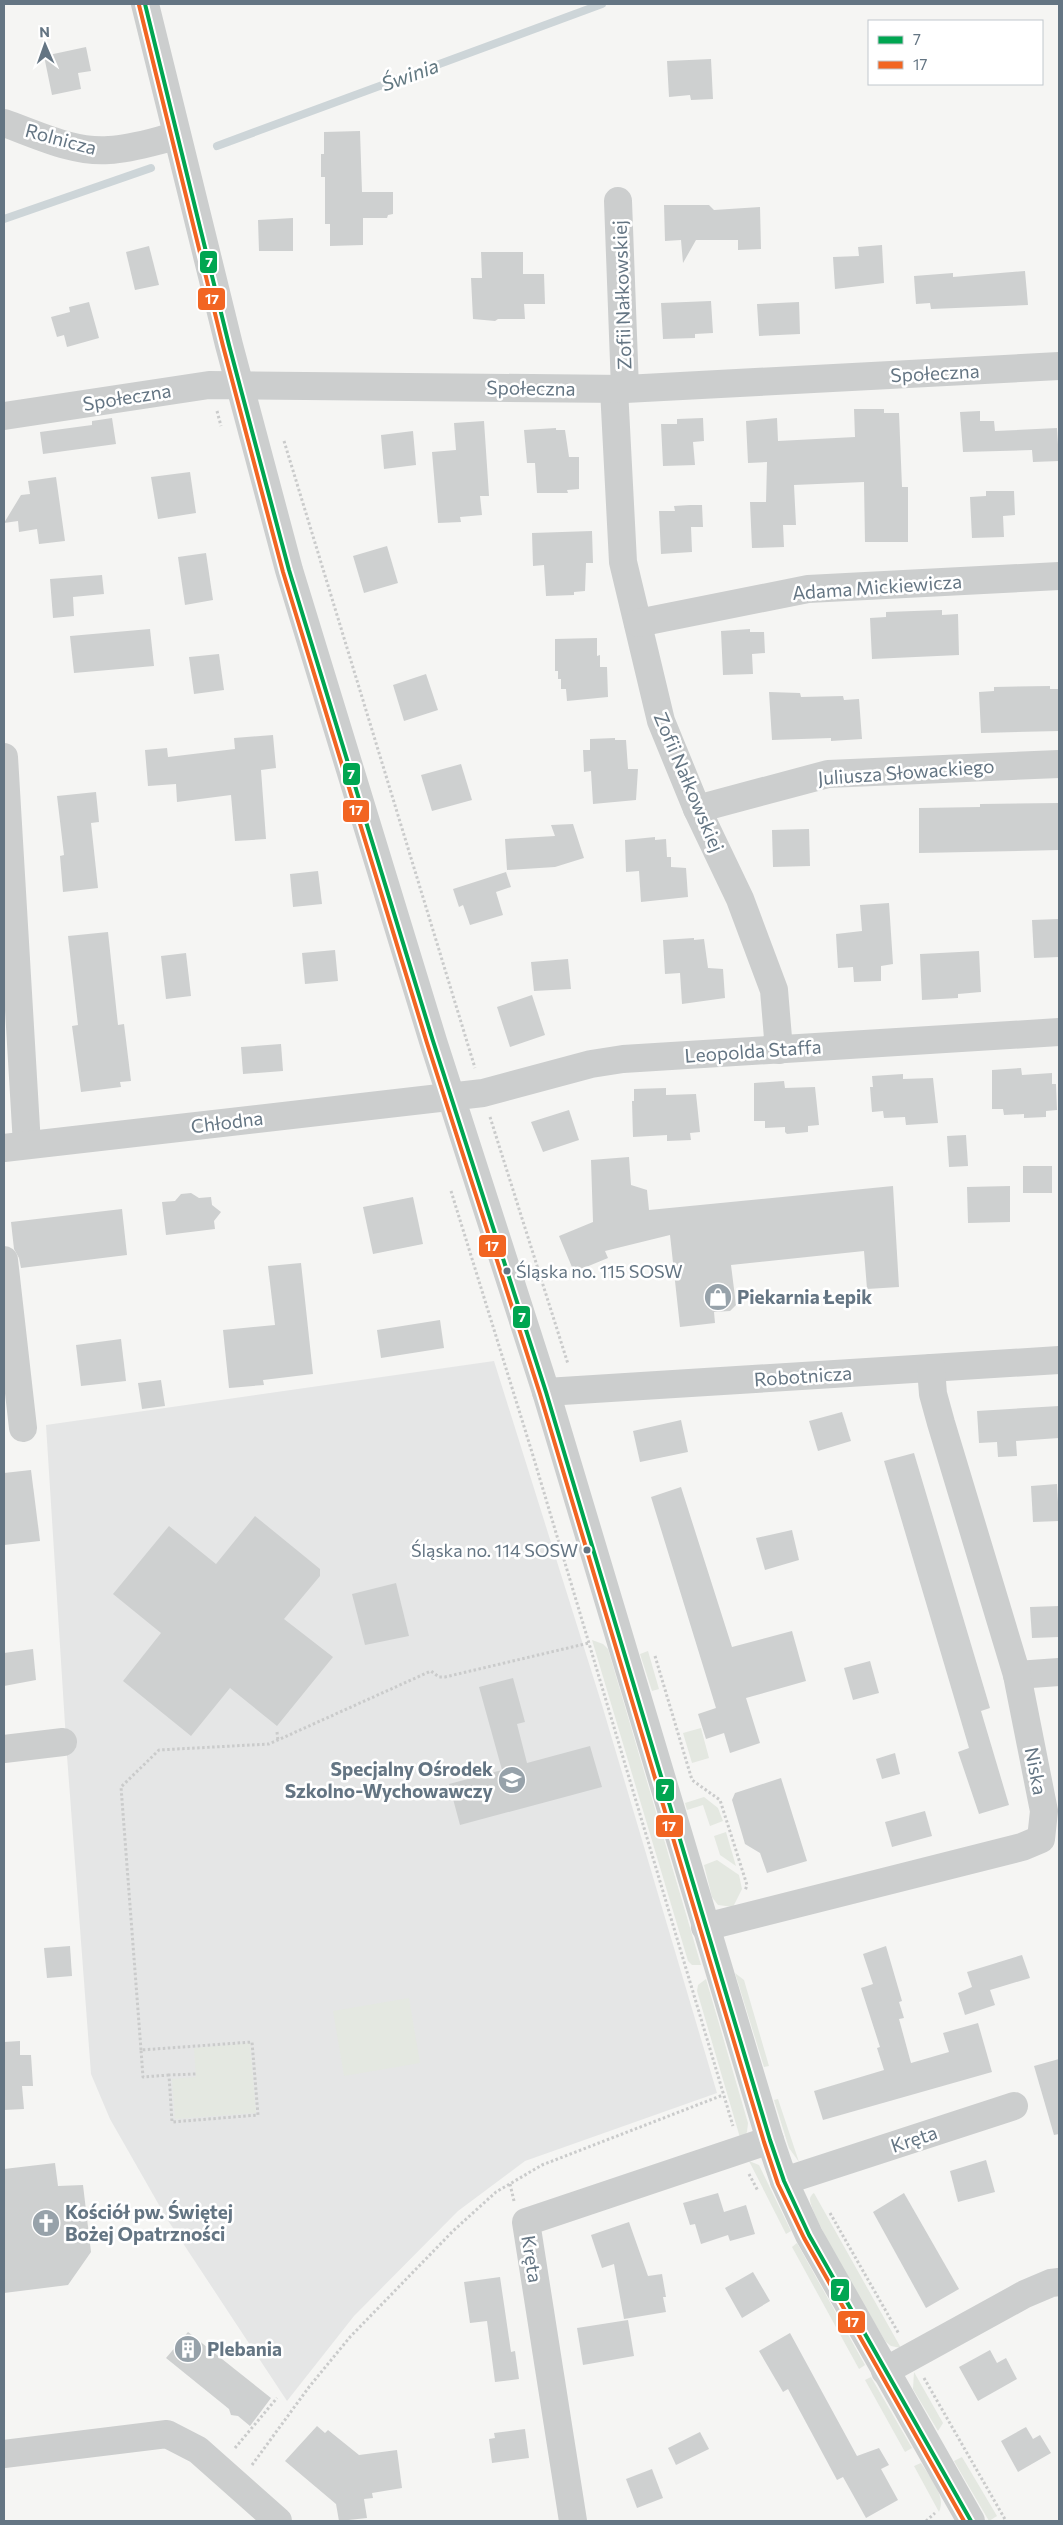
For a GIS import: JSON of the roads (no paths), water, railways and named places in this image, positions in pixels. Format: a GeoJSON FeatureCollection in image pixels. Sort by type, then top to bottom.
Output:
{"type":"FeatureCollection","features":[{"type":"Feature","properties":{"kind":"street"},"geometry":{"type":"LineString","coordinates":[[145,4],[239,384],[290,570],[451,1096],[546,1392],[770,2140],[797,2177],[809,2235],[970,2521]]}},
{"type":"Feature","properties":{"kind":"street","name":"Rolnicza"},"geometry":{"type":"LineString","coordinates":[[4,123],[89,150],[124,148],[177,136]]}},
{"type":"Feature","properties":{"kind":"street","name":"Zofii Nałkowskiej"},"geometry":{"type":"LineString","coordinates":[[618,201],[619,389],[623,562],[660,721],[697,810],[740,899],[774,990],[779,1050]]}},
{"type":"Feature","properties":{"kind":"street","name":"Społeczna"},"geometry":{"type":"LineString","coordinates":[[4,416],[209,385],[619,389],[1059,366]]}},
{"type":"Feature","properties":{"kind":"street","name":"Adama Mickiewicza"},"geometry":{"type":"LineString","coordinates":[[638,623],[808,589],[1059,576]]}},
{"type":"Feature","properties":{"kind":"street"},"geometry":{"type":"LineString","coordinates":[[4,757],[16,1146]]}},
{"type":"Feature","properties":{"kind":"street","name":"Juliusza Słowackiego"},"geometry":{"type":"LineString","coordinates":[[697,810],[828,774],[1059,764]]}},
{"type":"Feature","properties":{"kind":"street","name":"Leopolda Staffa"},"geometry":{"type":"LineString","coordinates":[[451,1096],[483,1093],[607,1061],[1059,1032]]}},
{"type":"Feature","properties":{"kind":"street","name":"Chłodna"},"geometry":{"type":"LineString","coordinates":[[16,1146],[451,1096]]}},
{"type":"Feature","properties":{"kind":"street"},"geometry":{"type":"LineString","coordinates":[[4,1260],[23,1428]]}},
{"type":"Feature","properties":{"kind":"street","name":"Robotnicza"},"geometry":{"type":"LineString","coordinates":[[546,1392],[1059,1360]]}},
{"type":"Feature","properties":{"kind":"street","name":"Niska"},"geometry":{"type":"LineString","coordinates":[[705,1927],[1050,1841],[1044,1831],[1044,1812],[1017,1675],[937,1408],[931,1368]]}},
{"type":"Feature","properties":{"kind":"street"},"geometry":{"type":"LineString","coordinates":[[1017,1675],[1059,1672]]}},
{"type":"Feature","properties":{"kind":"street"},"geometry":{"type":"LineString","coordinates":[[4,1749],[63,1742]]}},
{"type":"Feature","properties":{"kind":"street","name":"Kręta"},"geometry":{"type":"LineString","coordinates":[[797,2177],[1014,2106]]}},
{"type":"Feature","properties":{"kind":"street","name":"Kręta"},"geometry":{"type":"LineString","coordinates":[[573,2521],[526,2222],[770,2140]]}},
{"type":"Feature","properties":{"kind":"street"},"geometry":{"type":"LineString","coordinates":[[886,2371],[1025,2294],[1051,2283],[1059,2282]]}},
{"type":"Feature","properties":{"kind":"street"},"geometry":{"type":"LineString","coordinates":[[4,2454],[167,2434],[198,2450],[278,2521]]}},
{"type":"Feature","properties":{"kind":"waterway","name":"Świnia"},"geometry":{"type":"LineString","coordinates":[[217,146],[602,4]]}},
{"type":"Feature","properties":{"kind":"waterway","name":"Świnia"},"geometry":{"type":"LineString","coordinates":[[4,219],[151,168]]}},
{"type":"Feature","properties":{"kind":"place","name":"Śląska no. 115 SOSW"},"geometry":{"type":"Point","coordinates":[507,1271]}},
{"type":"Feature","properties":{"kind":"place","name":"Piekarnia Łepik"},"geometry":{"type":"Point","coordinates":[718,1297]}},
{"type":"Feature","properties":{"kind":"place","name":"Śląska no. 114 SOSW"},"geometry":{"type":"Point","coordinates":[587,1550]}},
{"type":"Feature","properties":{"kind":"place","name":"Specjalny Ośrodek Szkolno-Wychowawczy"},"geometry":{"type":"Point","coordinates":[512,1780]}},
{"type":"Feature","properties":{"kind":"place","name":"Kościół pw. Świętej Bożej Opatrzności"},"geometry":{"type":"Point","coordinates":[46,2223]}},
{"type":"Feature","properties":{"kind":"place","name":"Plebania"},"geometry":{"type":"Point","coordinates":[188,2349]}}]}
